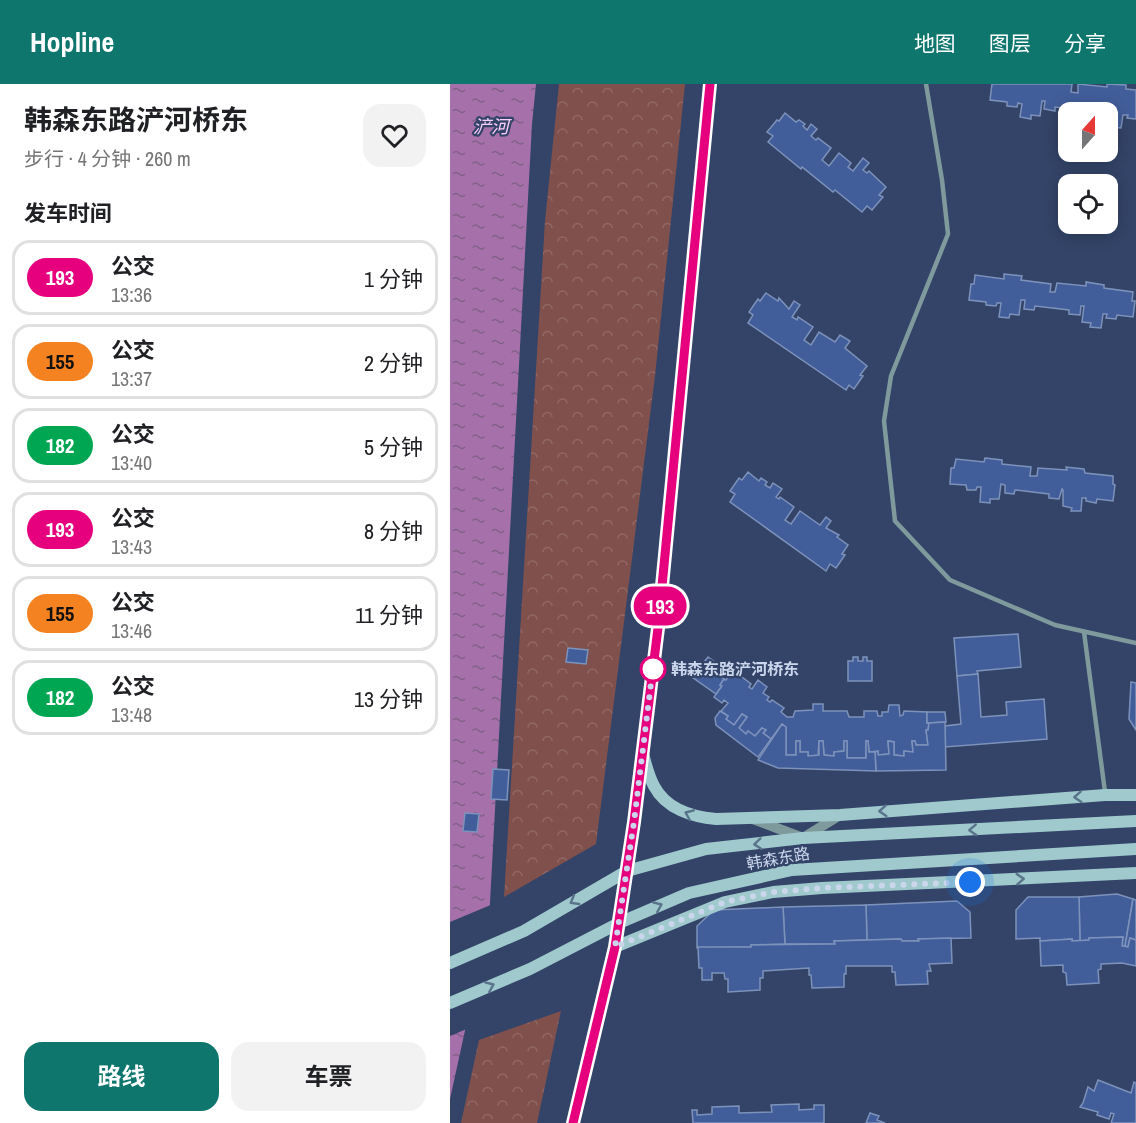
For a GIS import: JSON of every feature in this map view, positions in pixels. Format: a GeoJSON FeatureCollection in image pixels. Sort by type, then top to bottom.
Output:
{"type":"FeatureCollection","features":[{"type":"Feature","properties":{"kind":"main road"},"geometry":{"type":"LineString","coordinates":[[642,754],[655,788],[667,801],[685,813],[707,818],[753,819],[1105,795],[1136,795]]}},
{"type":"Feature","properties":{"kind":"main road","name":"韩森东路"},"geometry":{"type":"LineString","coordinates":[[450,963],[524,931],[627,871],[706,849],[803,838],[1136,821]]}},
{"type":"Feature","properties":{"kind":"main road","name":"韩森东路"},"geometry":{"type":"LineString","coordinates":[[450,1003],[530,969],[619,923],[689,893],[792,870],[1136,849]]}},
{"type":"Feature","properties":{"kind":"main road"},"geometry":{"type":"LineString","coordinates":[[615,947],[725,902],[773,892],[1136,873]]}},
{"type":"Feature","properties":{"kind":"street"},"geometry":{"type":"LineString","coordinates":[[573,1123],[615,947],[627,871],[658,628],[710,84]]}},
{"type":"Feature","properties":{"kind":"street"},"geometry":{"type":"LineString","coordinates":[[753,819],[803,838],[840,814]]}},
{"type":"Feature","properties":{"kind":"lane"},"geometry":{"type":"LineString","coordinates":[[926,84],[942,180],[948,234],[891,376],[884,421],[895,521],[950,580],[1055,625],[1136,644]]}},
{"type":"Feature","properties":{"kind":"lane"},"geometry":{"type":"LineString","coordinates":[[1084,632],[1105,795]]}},
{"type":"Feature","properties":{"kind":"green space"},"geometry":{"type":"Polygon","coordinates":[[[559,84],[685,84],[655,376],[596,844],[504,897],[545,221],[559,84]]]}},
{"type":"Feature","properties":{"kind":"green space"},"geometry":{"type":"Polygon","coordinates":[[[561,1011],[537,1123],[461,1123],[479,1040],[561,1011]]]}},
{"type":"Feature","properties":{"kind":"water","name":"浐河"},"geometry":{"type":"Polygon","coordinates":[[[450,84],[536,84],[489,921],[450,1099],[450,84]]]}},
{"type":"Feature","properties":{"kind":"pier"},"geometry":{"type":"Polygon","coordinates":[[[493,904],[492,922],[469,1028],[450,1036],[450,922],[493,904]]]}},
{"type":"Feature","properties":{"kind":"building"},"geometry":{"type":"Polygon","coordinates":[[[992,84],[1072,84],[1071,92],[1078,93],[1078,84],[1107,87],[1107,84],[1126,85],[1126,89],[1136,90],[1136,119],[1123,115],[1121,128],[1118,128],[1118,102],[1058,102],[1055,111],[1044,109],[1045,101],[1042,101],[1040,116],[1031,115],[1031,119],[1020,117],[1022,104],[1018,103],[1017,107],[1007,106],[1007,102],[990,100],[992,84]]]}},
{"type":"Feature","properties":{"kind":"building"},"geometry":{"type":"Polygon","coordinates":[[[785,113],[796,122],[799,120],[805,124],[803,126],[807,130],[811,124],[817,129],[811,136],[816,140],[818,138],[831,148],[822,160],[829,166],[839,153],[851,163],[848,167],[853,171],[863,158],[869,163],[863,170],[867,173],[869,171],[886,187],[879,195],[883,197],[872,210],[867,206],[862,212],[835,190],[833,192],[802,167],[801,169],[768,142],[773,136],[767,132],[785,113]]]}},
{"type":"Feature","properties":{"kind":"building"},"geometry":{"type":"Polygon","coordinates":[[[1004,274],[1022,276],[1021,280],[1051,284],[1050,292],[1055,292],[1057,283],[1086,286],[1086,282],[1104,285],[1104,288],[1133,292],[1132,301],[1135,301],[1133,317],[1117,315],[1116,319],[1106,318],[1107,314],[1103,314],[1101,328],[1090,327],[1091,323],[1082,322],[1084,306],[1081,306],[1080,315],[1069,314],[1069,310],[1035,306],[1034,310],[1024,309],[1025,300],[1021,300],[1019,315],[1010,314],[1009,318],[999,317],[1001,303],[997,303],[996,306],[969,300],[975,275],[1004,279],[1004,274]]]}},
{"type":"Feature","properties":{"kind":"building"},"geometry":{"type":"Polygon","coordinates":[[[766,293],[778,301],[779,298],[789,309],[794,301],[800,305],[792,317],[797,320],[798,317],[813,327],[804,340],[811,345],[819,332],[835,342],[840,335],[850,341],[845,348],[867,366],[854,389],[849,385],[846,390],[748,323],[753,315],[749,312],[758,299],[760,301],[766,293]]]}},
{"type":"Feature","properties":{"kind":"building"},"geometry":{"type":"Polygon","coordinates":[[[985,458],[1002,460],[1002,464],[1031,467],[1030,476],[1037,476],[1038,468],[1067,470],[1066,467],[1084,469],[1085,473],[1113,476],[1115,485],[1113,501],[1097,499],[1096,503],[1082,498],[1081,511],[1071,511],[1072,508],[1063,506],[1062,489],[1059,499],[1049,498],[1049,494],[1015,490],[1014,494],[1005,493],[1005,485],[1001,484],[999,499],[990,499],[990,503],[980,502],[981,487],[977,487],[976,490],[967,490],[966,485],[950,484],[951,468],[954,468],[956,459],[984,462],[985,458]]]}},
{"type":"Feature","properties":{"kind":"building"},"geometry":{"type":"Polygon","coordinates":[[[748,472],[759,481],[761,478],[767,482],[765,485],[770,488],[773,483],[782,489],[776,497],[779,499],[780,497],[794,507],[785,520],[791,524],[800,511],[820,525],[826,517],[831,521],[826,528],[839,535],[837,537],[848,545],[842,554],[845,555],[836,568],[830,564],[826,571],[730,502],[735,494],[730,491],[739,478],[742,480],[748,472]]]}},
{"type":"Feature","properties":{"kind":"building"},"geometry":{"type":"Polygon","coordinates":[[[1018,634],[1021,667],[977,671],[978,674],[957,676],[954,638],[1018,634]]]}},
{"type":"Feature","properties":{"kind":"building"},"geometry":{"type":"Polygon","coordinates":[[[568,648],[588,650],[586,664],[566,662],[568,648]]]}},
{"type":"Feature","properties":{"kind":"building"},"geometry":{"type":"Polygon","coordinates":[[[708,657],[715,662],[710,669],[724,679],[716,694],[692,677],[708,657]]]}},
{"type":"Feature","properties":{"kind":"building"},"geometry":{"type":"Polygon","coordinates":[[[853,657],[858,657],[858,661],[863,661],[863,657],[867,657],[867,661],[872,661],[872,681],[848,681],[848,661],[853,661],[853,657]]]}},
{"type":"Feature","properties":{"kind":"building"},"geometry":{"type":"Polygon","coordinates":[[[733,670],[751,684],[749,687],[752,689],[758,680],[767,687],[763,693],[769,697],[767,700],[770,702],[772,700],[784,708],[781,712],[787,717],[793,717],[795,711],[813,710],[813,704],[823,704],[823,711],[847,711],[849,717],[864,717],[864,711],[877,711],[878,716],[882,716],[882,712],[888,712],[889,705],[899,705],[900,716],[904,711],[927,712],[928,745],[916,745],[915,741],[912,741],[913,752],[904,751],[904,756],[894,755],[894,742],[888,741],[889,754],[878,755],[878,751],[869,752],[868,741],[866,741],[866,758],[847,758],[847,741],[844,741],[844,751],[834,752],[834,756],[824,755],[823,741],[819,741],[818,756],[808,756],[808,752],[800,752],[800,741],[796,741],[796,755],[786,755],[786,727],[782,724],[771,739],[763,733],[766,730],[762,728],[755,736],[748,731],[746,734],[739,728],[747,717],[742,714],[734,725],[721,711],[728,703],[724,700],[722,703],[714,697],[724,679],[726,680],[733,670]]]}},
{"type":"Feature","properties":{"kind":"building"},"geometry":{"type":"Polygon","coordinates":[[[978,674],[981,717],[1007,715],[1006,702],[1044,699],[1047,739],[945,747],[945,726],[961,724],[957,676],[978,674]]]}},
{"type":"Feature","properties":{"kind":"building"},"geometry":{"type":"Polygon","coordinates":[[[1131,682],[1136,683],[1136,730],[1129,719],[1131,682]]]}},
{"type":"Feature","properties":{"kind":"building"},"geometry":{"type":"Polygon","coordinates":[[[720,711],[728,716],[726,719],[734,725],[742,714],[747,717],[739,728],[746,734],[748,731],[755,736],[762,728],[766,730],[763,733],[771,739],[758,757],[716,725],[715,718],[720,711]]]}},
{"type":"Feature","properties":{"kind":"building"},"geometry":{"type":"Polygon","coordinates":[[[927,712],[945,712],[946,722],[927,723],[927,712]]]}},
{"type":"Feature","properties":{"kind":"building"},"geometry":{"type":"Polygon","coordinates":[[[945,722],[946,770],[876,771],[875,752],[878,751],[878,755],[889,754],[888,741],[894,742],[894,755],[904,756],[904,751],[913,752],[912,741],[915,741],[916,745],[928,745],[926,730],[928,730],[929,723],[945,722]]]}},
{"type":"Feature","properties":{"kind":"building"},"geometry":{"type":"Polygon","coordinates":[[[782,724],[786,727],[786,755],[796,755],[796,741],[800,741],[800,752],[808,752],[808,756],[819,755],[819,741],[823,741],[824,755],[834,756],[834,752],[844,751],[844,741],[847,741],[847,758],[866,758],[866,741],[868,741],[869,752],[875,752],[876,771],[778,768],[758,760],[782,724]]]}},
{"type":"Feature","properties":{"kind":"building"},"geometry":{"type":"Polygon","coordinates":[[[493,769],[509,770],[507,800],[491,799],[493,769]]]}},
{"type":"Feature","properties":{"kind":"building"},"geometry":{"type":"Polygon","coordinates":[[[465,813],[479,814],[477,832],[463,831],[465,813]]]}},
{"type":"Feature","properties":{"kind":"building"},"geometry":{"type":"Polygon","coordinates":[[[1117,894],[1133,899],[1125,946],[1122,946],[1123,937],[1089,938],[1089,940],[1080,941],[1079,897],[1117,894]]]}},
{"type":"Feature","properties":{"kind":"building"},"geometry":{"type":"Polygon","coordinates":[[[1028,897],[1079,897],[1080,941],[1016,939],[1016,910],[1028,897]]]}},
{"type":"Feature","properties":{"kind":"building"},"geometry":{"type":"Polygon","coordinates":[[[1133,899],[1136,900],[1136,940],[1130,938],[1128,947],[1125,946],[1133,899]]]}},
{"type":"Feature","properties":{"kind":"building"},"geometry":{"type":"Polygon","coordinates":[[[957,901],[970,912],[971,938],[918,939],[919,941],[867,940],[866,905],[957,901]]]}},
{"type":"Feature","properties":{"kind":"building"},"geometry":{"type":"Polygon","coordinates":[[[866,905],[867,940],[834,941],[835,944],[785,944],[783,907],[866,905]]]}},
{"type":"Feature","properties":{"kind":"building"},"geometry":{"type":"Polygon","coordinates":[[[783,907],[785,944],[697,948],[697,926],[714,910],[783,907]]]}},
{"type":"Feature","properties":{"kind":"building"},"geometry":{"type":"Polygon","coordinates":[[[1123,937],[1122,946],[1128,947],[1130,938],[1136,940],[1136,966],[1122,963],[1101,964],[1101,969],[1098,970],[1099,983],[1067,985],[1063,965],[1041,966],[1040,941],[1123,937]]]}},
{"type":"Feature","properties":{"kind":"building"},"geometry":{"type":"Polygon","coordinates":[[[951,938],[952,963],[929,964],[931,971],[927,971],[928,984],[896,985],[892,966],[846,966],[844,987],[812,988],[809,968],[763,971],[763,978],[760,978],[760,990],[728,992],[728,979],[725,979],[724,973],[712,973],[712,980],[702,980],[702,968],[699,968],[698,947],[751,947],[751,945],[835,944],[834,941],[901,939],[902,941],[919,941],[918,939],[951,938]]]}},
{"type":"Feature","properties":{"kind":"building"},"geometry":{"type":"Polygon","coordinates":[[[1098,1080],[1131,1093],[1134,1082],[1136,1083],[1136,1123],[1111,1123],[1114,1114],[1111,1113],[1109,1119],[1097,1115],[1098,1112],[1080,1107],[1088,1087],[1094,1091],[1098,1080]]]}},
{"type":"Feature","properties":{"kind":"building"},"geometry":{"type":"Polygon","coordinates":[[[799,1104],[799,1110],[814,1109],[814,1105],[824,1105],[824,1123],[693,1123],[692,1110],[697,1110],[697,1115],[712,1114],[712,1107],[739,1106],[739,1113],[772,1112],[771,1105],[799,1104]]]}},
{"type":"Feature","properties":{"kind":"building"},"geometry":{"type":"Polygon","coordinates":[[[870,1113],[879,1116],[877,1120],[885,1123],[866,1123],[870,1113]]]}},
{"type":"Feature","properties":{"kind":"bus line","name":"193"},"geometry":{"type":"LineString","coordinates":[[573,1123],[615,947],[634,822],[658,628],[710,84]]}},
{"type":"Feature","properties":{"kind":"place","name":"韩森东路浐河桥东"},"geometry":{"type":"Point","coordinates":[653,669]}},
{"type":"Feature","properties":{"kind":"route"},"geometry":{"type":"LineString","coordinates":[[653,669],[653,667],[634,822],[615,947],[725,902],[773,892],[970,882]]}}]}
